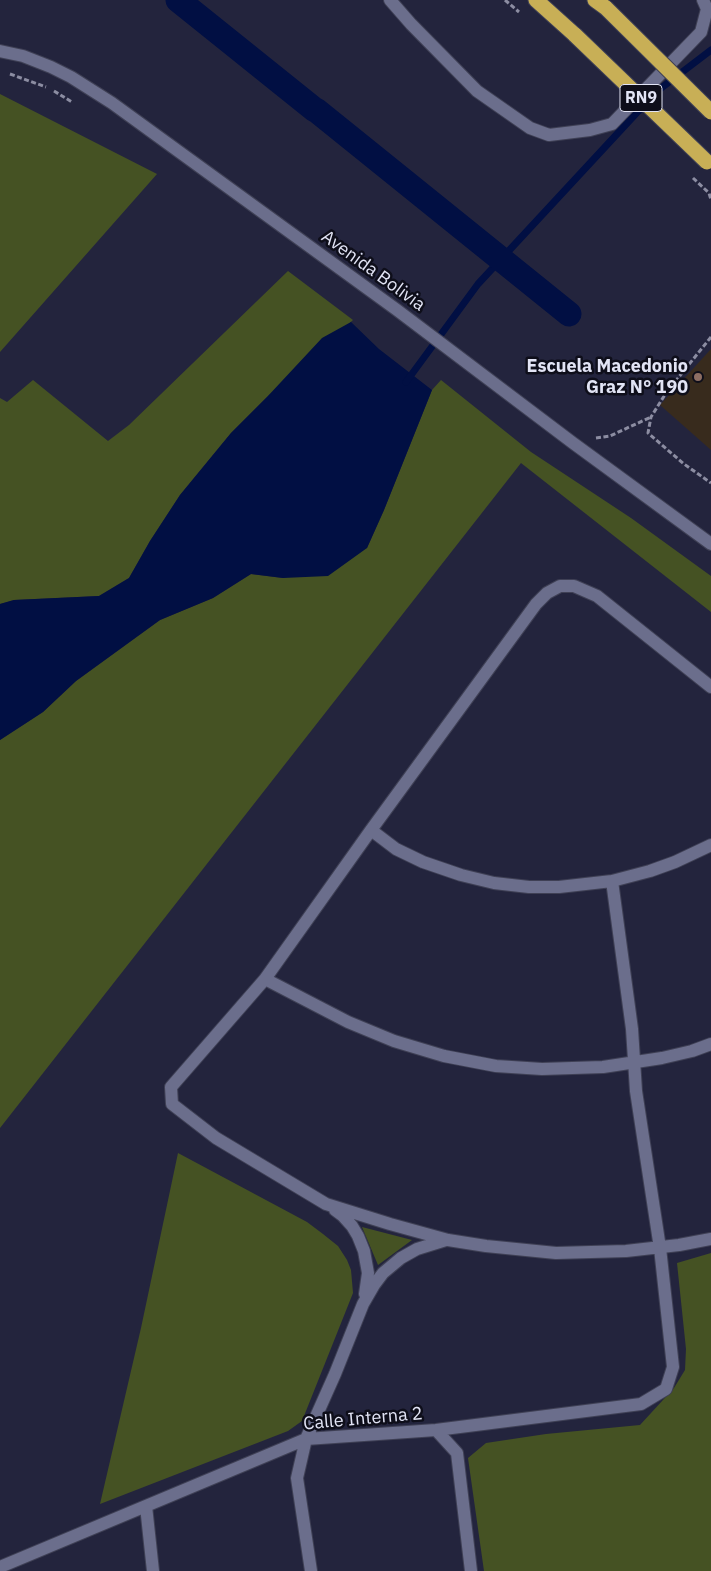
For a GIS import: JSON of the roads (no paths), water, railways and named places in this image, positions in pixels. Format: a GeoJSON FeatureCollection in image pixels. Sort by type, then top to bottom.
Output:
{"type":"FeatureCollection","features":[{"type":"Feature","properties":{"kind":"highway","name":"RN9"},"geometry":{"type":"LineString","coordinates":[[536,0],[709,164]]}},
{"type":"Feature","properties":{"kind":"highway","name":"RN9"},"geometry":{"type":"LineString","coordinates":[[600,4],[711,112]]}},
{"type":"Feature","properties":{"kind":"street"},"geometry":{"type":"LineString","coordinates":[[390,0],[477,91],[530,128],[549,135],[590,130],[612,124],[706,29],[707,9],[704,0]]}},
{"type":"Feature","properties":{"kind":"street","name":"Avenida Bolivia"},"geometry":{"type":"LineString","coordinates":[[0,51],[23,56],[71,77],[112,103],[397,310],[711,544]]}},
{"type":"Feature","properties":{"kind":"street"},"geometry":{"type":"LineString","coordinates":[[311,1571],[297,1478],[306,1438],[336,1374],[363,1304],[368,1273],[364,1251],[358,1236],[343,1216],[216,1138],[172,1104],[171,1087],[265,979],[371,830],[536,604],[546,594],[560,586],[574,586],[597,596],[711,688]]}},
{"type":"Feature","properties":{"kind":"street"},"geometry":{"type":"LineString","coordinates":[[371,830],[396,850],[423,862],[461,875],[494,883],[529,887],[560,887],[612,881],[675,862],[711,845]]}},
{"type":"Feature","properties":{"kind":"street"},"geometry":{"type":"LineString","coordinates":[[612,881],[635,1063],[636,1091],[660,1248]]}},
{"type":"Feature","properties":{"kind":"street"},"geometry":{"type":"LineString","coordinates":[[265,979],[363,1029],[411,1047],[444,1056],[496,1066],[542,1069],[603,1067],[635,1063],[692,1051],[711,1044]]}},
{"type":"Feature","properties":{"kind":"street"},"geometry":{"type":"LineString","coordinates":[[326,1204],[448,1240],[556,1253],[626,1252],[711,1239]]}},
{"type":"Feature","properties":{"kind":"street"},"geometry":{"type":"LineString","coordinates":[[363,1304],[383,1273],[401,1258],[417,1249],[448,1240]]}},
{"type":"Feature","properties":{"kind":"street","name":"Calle Interna 2"},"geometry":{"type":"LineString","coordinates":[[0,1567],[306,1438],[436,1430],[641,1404],[666,1389],[672,1367],[660,1248]]}},
{"type":"Feature","properties":{"kind":"street"},"geometry":{"type":"LineString","coordinates":[[436,1430],[457,1453],[472,1571]]}},
{"type":"Feature","properties":{"kind":"street"},"geometry":{"type":"LineString","coordinates":[[146,1506],[153,1571]]}},
{"type":"Feature","properties":{"kind":"waterway"},"geometry":{"type":"LineString","coordinates":[[178,0],[315,110]]}},
{"type":"Feature","properties":{"kind":"waterway"},"geometry":{"type":"LineString","coordinates":[[406,382],[478,284],[656,92],[711,50]]}},
{"type":"Feature","properties":{"kind":"waterway"},"geometry":{"type":"LineString","coordinates":[[316,110],[569,314]]}},
{"type":"Feature","properties":{"kind":"place","name":"Escuela Macedonio Graz N° 190"},"geometry":{"type":"Point","coordinates":[698,377]}}]}
